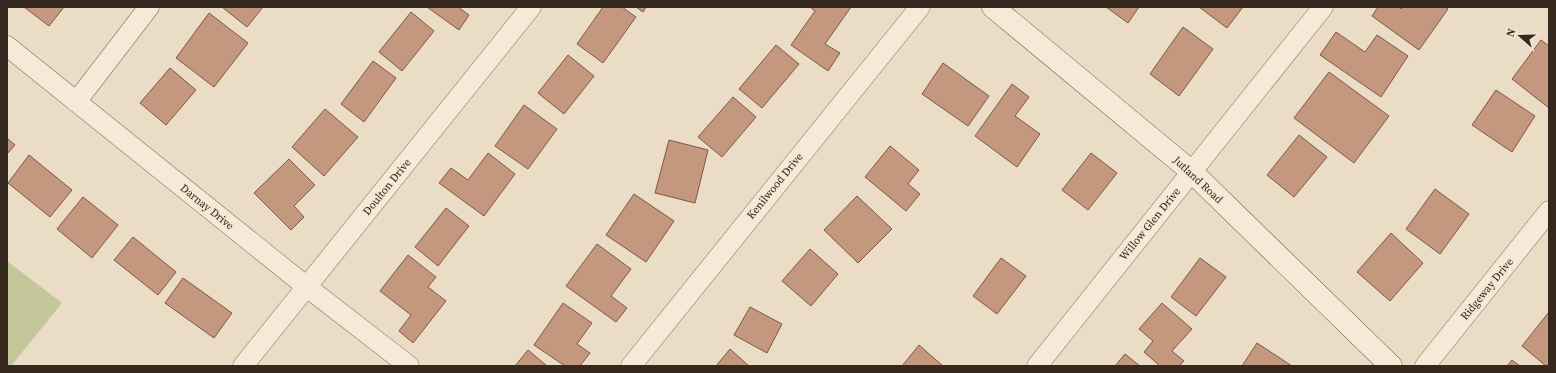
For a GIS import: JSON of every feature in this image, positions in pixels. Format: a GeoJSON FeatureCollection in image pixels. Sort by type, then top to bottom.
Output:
{"type":"FeatureCollection","features":[{"type":"Feature","properties":{"kind":"street"},"geometry":{"type":"LineString","coordinates":[[76,102],[149,7]]}},
{"type":"Feature","properties":{"kind":"street","name":"Doulton Drive"},"geometry":{"type":"LineString","coordinates":[[243,366],[531,7]]}},
{"type":"Feature","properties":{"kind":"street","name":"Kenilwood Drive"},"geometry":{"type":"LineString","coordinates":[[631,366],[920,7]]}},
{"type":"Feature","properties":{"kind":"street","name":"Jutland Road"},"geometry":{"type":"LineString","coordinates":[[993,7],[1192,172],[1392,366]]}},
{"type":"Feature","properties":{"kind":"street","name":"Willow Glen Drive"},"geometry":{"type":"LineString","coordinates":[[1037,366],[1323,7]]}},
{"type":"Feature","properties":{"kind":"street","name":"Darnay Drive"},"geometry":{"type":"LineString","coordinates":[[7,46],[307,287],[409,366]]}},
{"type":"Feature","properties":{"kind":"street","name":"Ridgeway Drive"},"geometry":{"type":"LineString","coordinates":[[1425,366],[1549,211]]}},
{"type":"Feature","properties":{"kind":"green space"},"geometry":{"type":"Polygon","coordinates":[[[7,261],[62,303],[11,366],[7,366],[7,261]]]}},
{"type":"Feature","properties":{"kind":"building"},"geometry":{"type":"Polygon","coordinates":[[[24,7],[64,7],[49,26],[24,7]]]}},
{"type":"Feature","properties":{"kind":"building"},"geometry":{"type":"Polygon","coordinates":[[[222,7],[263,7],[247,27],[222,7]]]}},
{"type":"Feature","properties":{"kind":"building"},"geometry":{"type":"Polygon","coordinates":[[[427,7],[458,7],[469,15],[459,30],[427,7]]]}},
{"type":"Feature","properties":{"kind":"building"},"geometry":{"type":"Polygon","coordinates":[[[603,7],[622,7],[636,17],[603,63],[577,44],[603,7]]]}},
{"type":"Feature","properties":{"kind":"building"},"geometry":{"type":"Polygon","coordinates":[[[636,7],[646,7],[643,12],[636,7]]]}},
{"type":"Feature","properties":{"kind":"building"},"geometry":{"type":"Polygon","coordinates":[[[810,7],[851,7],[825,44],[840,53],[828,71],[791,45],[815,11],[810,7]]]}},
{"type":"Feature","properties":{"kind":"building"},"geometry":{"type":"Polygon","coordinates":[[[1106,7],[1139,7],[1128,23],[1106,7]]]}},
{"type":"Feature","properties":{"kind":"building"},"geometry":{"type":"Polygon","coordinates":[[[1199,7],[1243,7],[1227,28],[1199,7]]]}},
{"type":"Feature","properties":{"kind":"building"},"geometry":{"type":"Polygon","coordinates":[[[1378,7],[1399,7],[1401,9],[1402,7],[1445,7],[1448,9],[1419,50],[1372,16],[1378,7]]]}},
{"type":"Feature","properties":{"kind":"building"},"geometry":{"type":"Polygon","coordinates":[[[411,12],[434,31],[402,71],[379,52],[411,12]]]}},
{"type":"Feature","properties":{"kind":"building"},"geometry":{"type":"Polygon","coordinates":[[[209,13],[248,43],[214,87],[176,58],[209,13]]]}},
{"type":"Feature","properties":{"kind":"building"},"geometry":{"type":"Polygon","coordinates":[[[1183,27],[1213,49],[1179,96],[1150,74],[1183,27]]]}},
{"type":"Feature","properties":{"kind":"building"},"geometry":{"type":"Polygon","coordinates":[[[1336,32],[1365,52],[1377,35],[1408,56],[1381,97],[1320,55],[1336,32]]]}},
{"type":"Feature","properties":{"kind":"building"},"geometry":{"type":"Polygon","coordinates":[[[1541,40],[1549,46],[1549,108],[1512,79],[1541,40]]]}},
{"type":"Feature","properties":{"kind":"building"},"geometry":{"type":"Polygon","coordinates":[[[776,45],[799,64],[762,108],[739,89],[776,45]]]}},
{"type":"Feature","properties":{"kind":"building"},"geometry":{"type":"Polygon","coordinates":[[[568,55],[594,76],[564,114],[538,93],[568,55]]]}},
{"type":"Feature","properties":{"kind":"building"},"geometry":{"type":"Polygon","coordinates":[[[373,61],[396,78],[364,122],[341,104],[373,61]]]}},
{"type":"Feature","properties":{"kind":"building"},"geometry":{"type":"Polygon","coordinates":[[[943,63],[989,96],[968,126],[922,94],[943,63]]]}},
{"type":"Feature","properties":{"kind":"building"},"geometry":{"type":"Polygon","coordinates":[[[170,68],[196,90],[166,125],[140,103],[170,68]]]}},
{"type":"Feature","properties":{"kind":"building"},"geometry":{"type":"Polygon","coordinates":[[[1329,72],[1389,116],[1354,163],[1294,118],[1329,72]]]}},
{"type":"Feature","properties":{"kind":"building"},"geometry":{"type":"Polygon","coordinates":[[[1012,84],[1029,97],[1015,116],[1040,134],[1017,167],[975,136],[1012,84]]]}},
{"type":"Feature","properties":{"kind":"building"},"geometry":{"type":"Polygon","coordinates":[[[1496,90],[1535,116],[1512,152],[1472,125],[1496,90]]]}},
{"type":"Feature","properties":{"kind":"building"},"geometry":{"type":"Polygon","coordinates":[[[733,97],[756,117],[722,157],[698,137],[733,97]]]}},
{"type":"Feature","properties":{"kind":"building"},"geometry":{"type":"Polygon","coordinates":[[[524,105],[557,129],[528,169],[495,146],[524,105]]]}},
{"type":"Feature","properties":{"kind":"building"},"geometry":{"type":"Polygon","coordinates":[[[325,109],[358,137],[324,176],[292,147],[325,109]]]}},
{"type":"Feature","properties":{"kind":"building"},"geometry":{"type":"Polygon","coordinates":[[[1299,135],[1327,157],[1294,197],[1267,175],[1299,135]]]}},
{"type":"Feature","properties":{"kind":"building"},"geometry":{"type":"Polygon","coordinates":[[[7,138],[15,145],[7,154],[7,138]]]}},
{"type":"Feature","properties":{"kind":"building"},"geometry":{"type":"Polygon","coordinates":[[[669,140],[708,150],[695,203],[655,193],[669,140]]]}},
{"type":"Feature","properties":{"kind":"building"},"geometry":{"type":"Polygon","coordinates":[[[890,146],[919,170],[908,184],[920,194],[906,211],[865,177],[890,146]]]}},
{"type":"Feature","properties":{"kind":"building"},"geometry":{"type":"Polygon","coordinates":[[[488,153],[515,174],[484,216],[439,183],[451,168],[468,180],[488,153]]]}},
{"type":"Feature","properties":{"kind":"building"},"geometry":{"type":"Polygon","coordinates":[[[1091,153],[1117,173],[1088,210],[1062,190],[1091,153]]]}},
{"type":"Feature","properties":{"kind":"building"},"geometry":{"type":"Polygon","coordinates":[[[29,155],[72,190],[50,217],[8,183],[29,155]]]}},
{"type":"Feature","properties":{"kind":"building"},"geometry":{"type":"Polygon","coordinates":[[[289,159],[315,185],[294,206],[304,217],[291,230],[254,193],[289,159]]]}},
{"type":"Feature","properties":{"kind":"building"},"geometry":{"type":"Polygon","coordinates":[[[1435,189],[1469,214],[1440,254],[1406,229],[1435,189]]]}},
{"type":"Feature","properties":{"kind":"building"},"geometry":{"type":"Polygon","coordinates":[[[634,194],[674,221],[646,262],[606,235],[634,194]]]}},
{"type":"Feature","properties":{"kind":"building"},"geometry":{"type":"Polygon","coordinates":[[[857,196],[892,229],[858,263],[824,230],[857,196]]]}},
{"type":"Feature","properties":{"kind":"building"},"geometry":{"type":"Polygon","coordinates":[[[83,197],[118,225],[92,258],[57,229],[83,197]]]}},
{"type":"Feature","properties":{"kind":"building"},"geometry":{"type":"Polygon","coordinates":[[[446,208],[469,226],[438,266],[415,247],[446,208]]]}},
{"type":"Feature","properties":{"kind":"building"},"geometry":{"type":"Polygon","coordinates":[[[1391,233],[1423,263],[1390,301],[1357,272],[1391,233]]]}},
{"type":"Feature","properties":{"kind":"building"},"geometry":{"type":"Polygon","coordinates":[[[133,237],[176,272],[158,295],[114,260],[133,237]]]}},
{"type":"Feature","properties":{"kind":"building"},"geometry":{"type":"Polygon","coordinates":[[[597,244],[631,269],[611,296],[627,308],[616,322],[566,286],[597,244]]]}},
{"type":"Feature","properties":{"kind":"building"},"geometry":{"type":"Polygon","coordinates":[[[810,249],[838,274],[811,306],[782,281],[810,249]]]}},
{"type":"Feature","properties":{"kind":"building"},"geometry":{"type":"Polygon","coordinates":[[[408,255],[436,277],[428,287],[446,301],[413,343],[399,331],[411,315],[380,291],[408,255]]]}},
{"type":"Feature","properties":{"kind":"building"},"geometry":{"type":"Polygon","coordinates":[[[1001,258],[1026,276],[997,314],[973,296],[1001,258]]]}},
{"type":"Feature","properties":{"kind":"building"},"geometry":{"type":"Polygon","coordinates":[[[1200,258],[1226,277],[1196,316],[1171,297],[1200,258]]]}},
{"type":"Feature","properties":{"kind":"building"},"geometry":{"type":"Polygon","coordinates":[[[183,278],[232,313],[214,338],[165,303],[183,278]]]}},
{"type":"Feature","properties":{"kind":"building"},"geometry":{"type":"Polygon","coordinates":[[[563,303],[592,323],[577,344],[590,353],[580,366],[565,366],[534,345],[563,303]]]}},
{"type":"Feature","properties":{"kind":"building"},"geometry":{"type":"Polygon","coordinates":[[[1162,303],[1192,329],[1172,351],[1184,361],[1179,366],[1160,366],[1144,352],[1153,341],[1139,329],[1162,303]]]}},
{"type":"Feature","properties":{"kind":"building"},"geometry":{"type":"Polygon","coordinates":[[[750,307],[782,324],[767,353],[734,335],[750,307]]]}},
{"type":"Feature","properties":{"kind":"building"},"geometry":{"type":"Polygon","coordinates":[[[1549,312],[1549,365],[1546,366],[1522,346],[1549,312]]]}},
{"type":"Feature","properties":{"kind":"building"},"geometry":{"type":"Polygon","coordinates":[[[1257,343],[1292,366],[1242,366],[1257,343]]]}},
{"type":"Feature","properties":{"kind":"building"},"geometry":{"type":"Polygon","coordinates":[[[919,345],[943,366],[902,366],[919,345]]]}},
{"type":"Feature","properties":{"kind":"building"},"geometry":{"type":"Polygon","coordinates":[[[730,349],[749,366],[716,366],[730,349]]]}},
{"type":"Feature","properties":{"kind":"building"},"geometry":{"type":"Polygon","coordinates":[[[528,350],[547,366],[515,366],[528,350]]]}},
{"type":"Feature","properties":{"kind":"building"},"geometry":{"type":"Polygon","coordinates":[[[1125,354],[1140,366],[1115,366],[1125,354]]]}},
{"type":"Feature","properties":{"kind":"building"},"geometry":{"type":"Polygon","coordinates":[[[1512,360],[1520,366],[1507,366],[1512,360]]]}}]}
